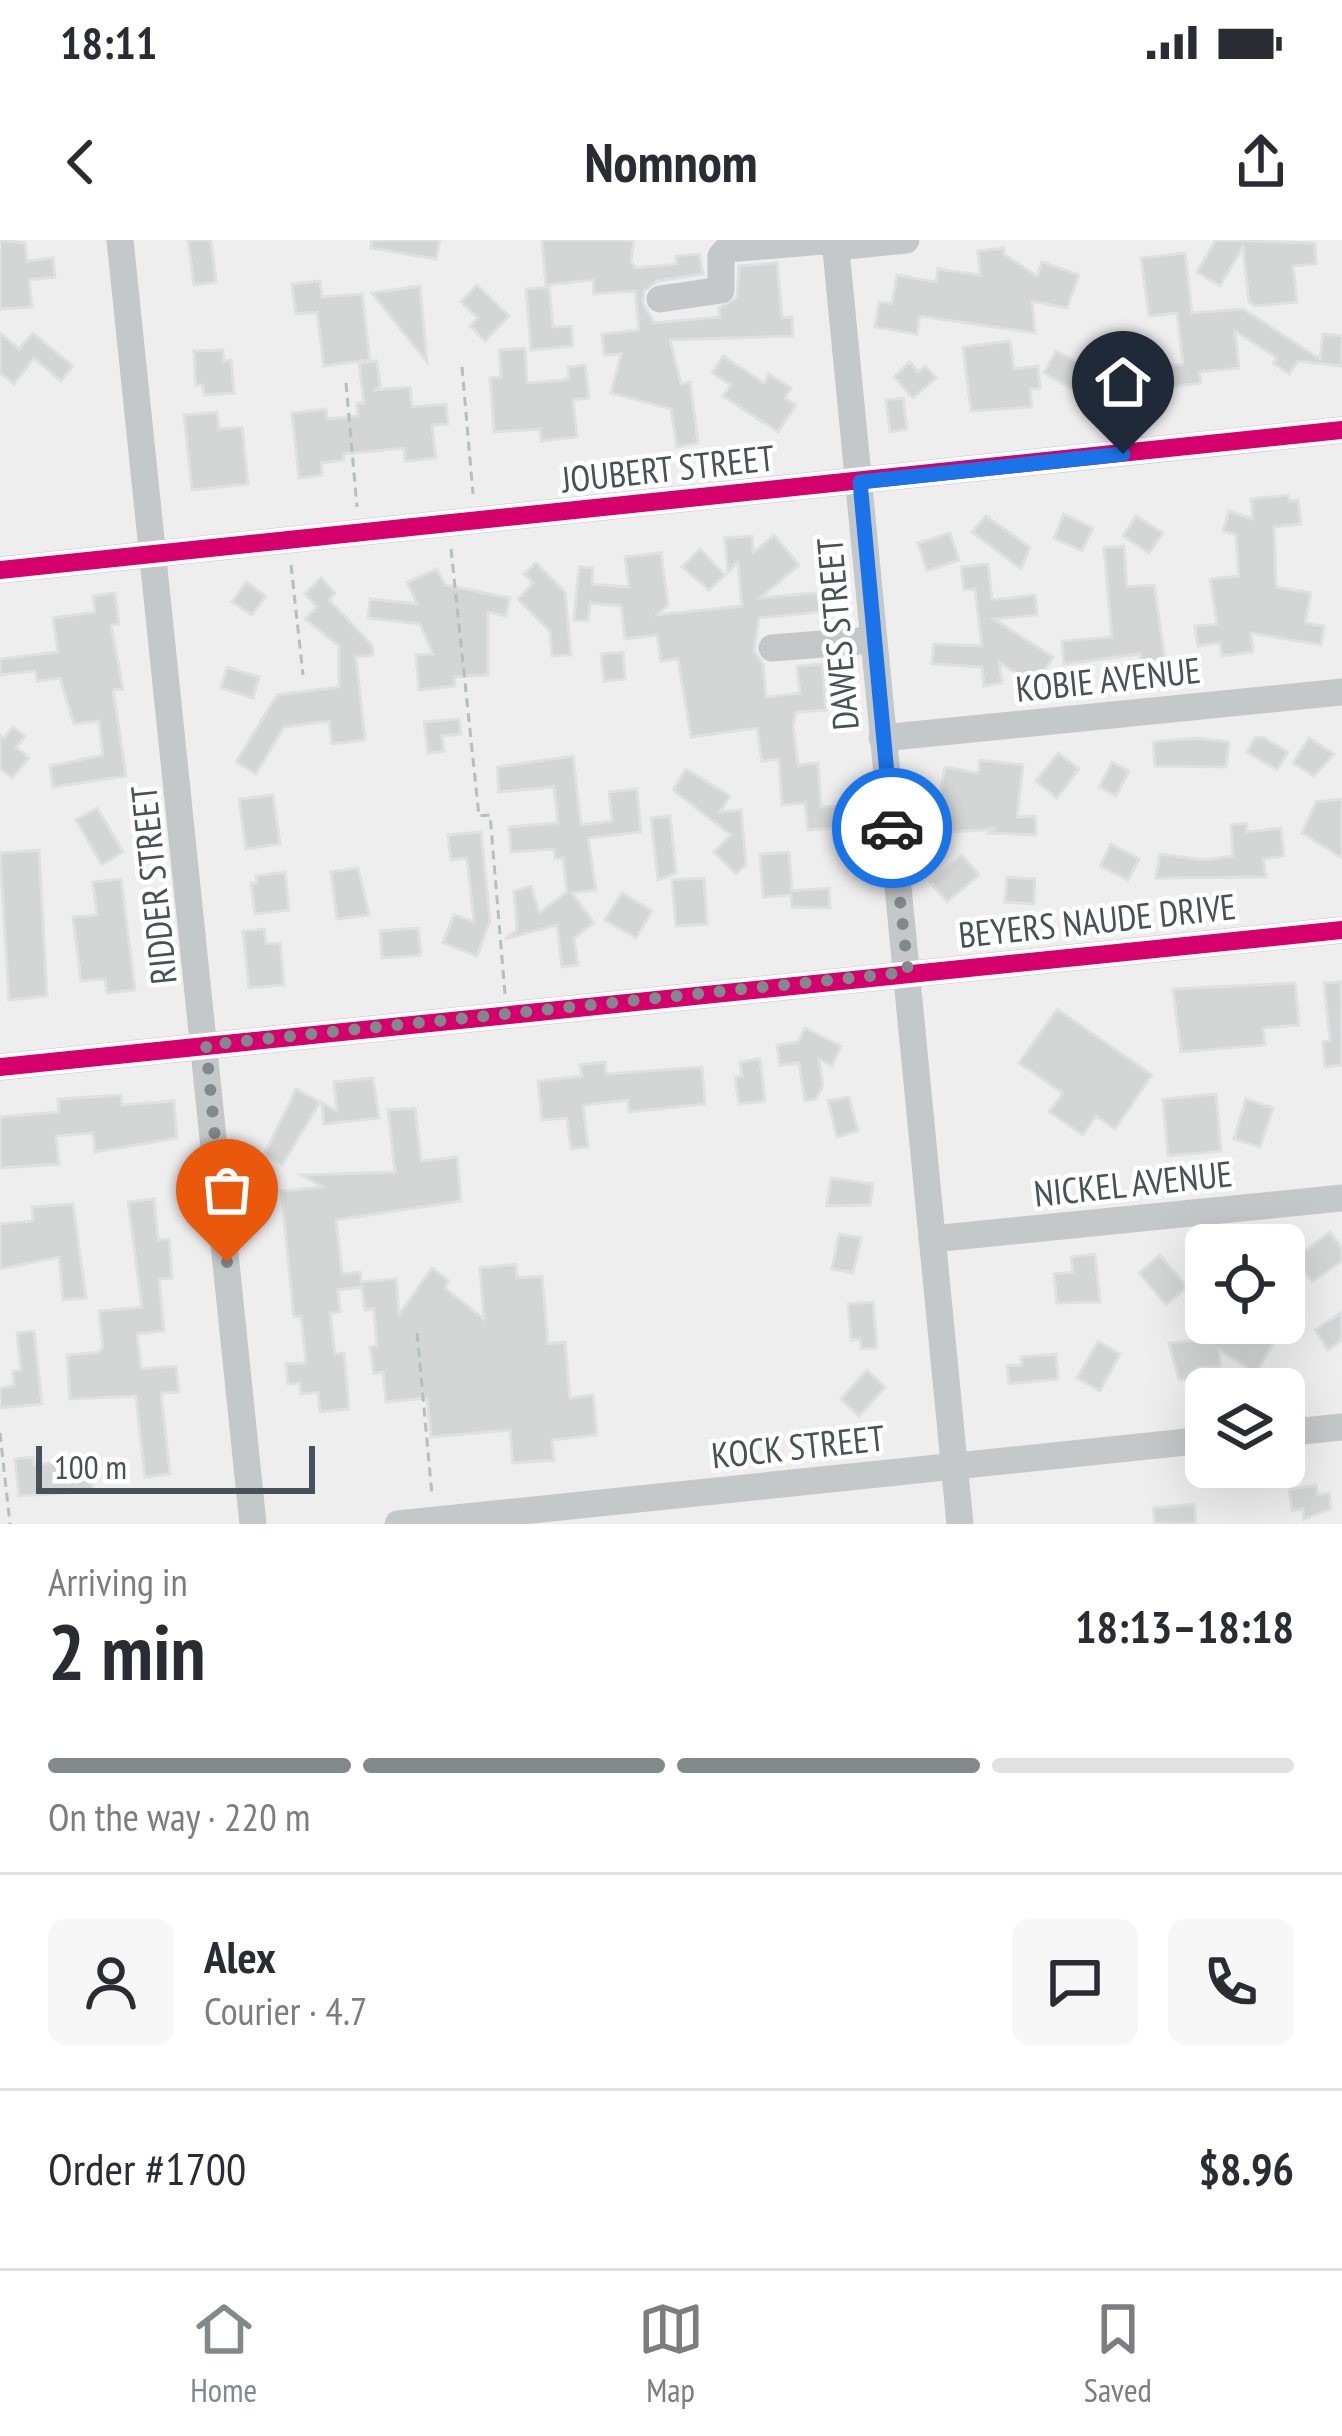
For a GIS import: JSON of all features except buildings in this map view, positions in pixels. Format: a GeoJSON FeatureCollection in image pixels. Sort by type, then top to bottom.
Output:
{"type":"FeatureCollection","features":[{"type":"Feature","properties":{"kind":"street","name":"RIDDER STREET"},"geometry":{"type":"LineString","coordinates":[[120,240],[254,1524]]}},
{"type":"Feature","properties":{"kind":"street"},"geometry":{"type":"LineString","coordinates":[[660,299],[721,290],[721,256],[728,249],[906,240]]}},
{"type":"Feature","properties":{"kind":"street","name":"DAWES STREET"},"geometry":{"type":"LineString","coordinates":[[835,244],[960,1524]]}},
{"type":"Feature","properties":{"kind":"street","name":"JOUBERT STREET"},"geometry":{"type":"LineString","coordinates":[[0,570],[1342,430]]}},
{"type":"Feature","properties":{"kind":"street"},"geometry":{"type":"LineString","coordinates":[[772,648],[873,640]]}},
{"type":"Feature","properties":{"kind":"street","name":"KOBIE AVENUE"},"geometry":{"type":"LineString","coordinates":[[882,738],[1342,692]]}},
{"type":"Feature","properties":{"kind":"street","name":"BEYERS NAUDE DRIVE"},"geometry":{"type":"LineString","coordinates":[[0,1066],[1342,930]]}},
{"type":"Feature","properties":{"kind":"street","name":"NICKEL AVENUE"},"geometry":{"type":"LineString","coordinates":[[932,1239],[1342,1198]]}},
{"type":"Feature","properties":{"kind":"street"},"geometry":{"type":"LineString","coordinates":[[1305,1430],[1342,1427]]}},
{"type":"Feature","properties":{"kind":"street","name":"KOCK STREET"},"geometry":{"type":"LineString","coordinates":[[398,1524],[1185,1442]]}},
{"type":"Feature","properties":{"kind":"path"},"geometry":{"type":"LineString","coordinates":[[462,367],[462,521],[479,816],[490,815],[507,1014]]}},
{"type":"Feature","properties":{"kind":"path"},"geometry":{"type":"LineString","coordinates":[[346,383],[360,532]]}},
{"type":"Feature","properties":{"kind":"path"},"geometry":{"type":"LineString","coordinates":[[288,540],[303,675]]}},
{"type":"Feature","properties":{"kind":"path"},"geometry":{"type":"LineString","coordinates":[[417,1333],[434,1520]]}},
{"type":"Feature","properties":{"kind":"path"},"geometry":{"type":"LineString","coordinates":[[0,1432],[10,1524]]}},
{"type":"Feature","properties":{"kind":"cycle path"},"geometry":{"type":"LineString","coordinates":[[0,570],[1342,430]]}},
{"type":"Feature","properties":{"kind":"cycle path"},"geometry":{"type":"LineString","coordinates":[[0,1067],[1342,930]]}},
{"type":"Feature","properties":{"kind":"way so far"},"geometry":{"type":"LineString","coordinates":[[227,1262],[206,1045],[908,972],[892,828]]}},
{"type":"Feature","properties":{"kind":"route"},"geometry":{"type":"LineString","coordinates":[[892,828],[860,482],[1123,454]]}}]}
